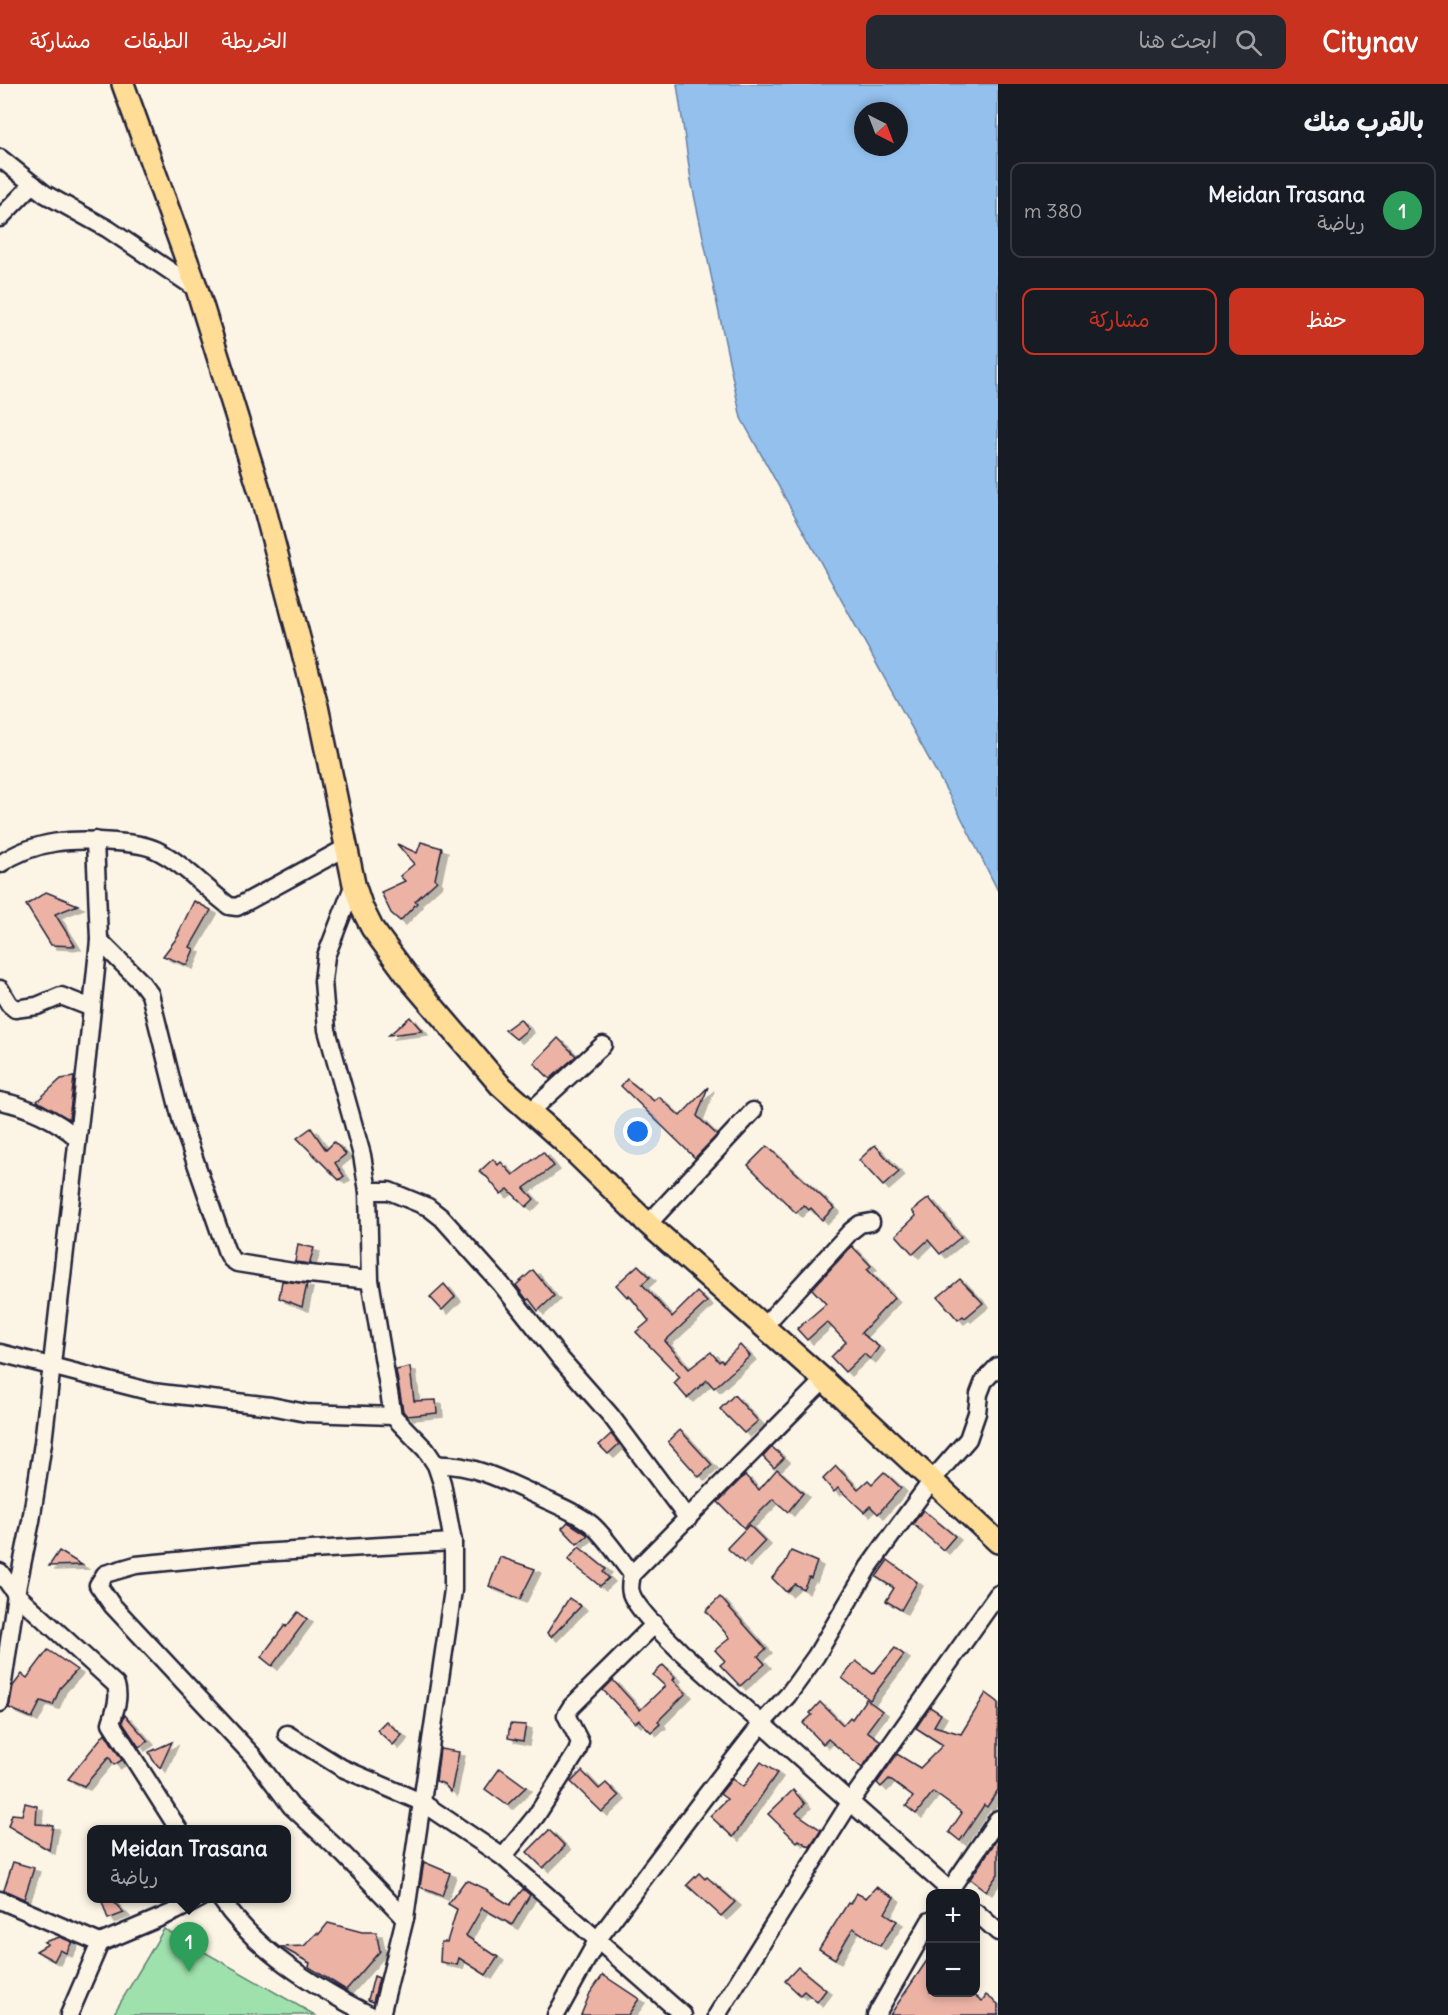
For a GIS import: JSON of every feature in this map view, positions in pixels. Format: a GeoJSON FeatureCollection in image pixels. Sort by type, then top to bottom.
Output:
{"type":"FeatureCollection","features":[{"type":"Feature","properties":{"kind":"main road"},"geometry":{"type":"LineString","coordinates":[[123,84],[198,289],[263,502],[317,706],[354,884],[372,928],[412,982],[500,1085],[531,1111],[648,1224],[933,1479],[998,1542]]}},
{"type":"Feature","properties":{"kind":"street"},"geometry":{"type":"LineString","coordinates":[[0,158],[52,198],[108,229],[198,289]]}},
{"type":"Feature","properties":{"kind":"street"},"geometry":{"type":"LineString","coordinates":[[0,218],[33,184]]}},
{"type":"Feature","properties":{"kind":"street"},"geometry":{"type":"LineString","coordinates":[[0,1703],[16,1594],[44,1443],[92,1008],[99,940],[95,840]]}},
{"type":"Feature","properties":{"kind":"street"},"geometry":{"type":"LineString","coordinates":[[0,864],[14,855],[39,845],[61,841],[95,840],[127,843],[153,848],[168,857],[229,906],[237,907],[347,847]]}},
{"type":"Feature","properties":{"kind":"street"},"geometry":{"type":"LineString","coordinates":[[354,884],[326,956],[323,981],[327,1030],[362,1155],[368,1191],[370,1280],[393,1416],[426,1450],[436,1466],[442,1483],[453,1542],[453,1590],[405,1918],[381,2015]]}},
{"type":"Feature","properties":{"kind":"street"},"geometry":{"type":"LineString","coordinates":[[99,940],[150,994],[182,1123],[226,1250],[231,1258],[237,1263],[298,1273],[370,1280]]}},
{"type":"Feature","properties":{"kind":"street"},"geometry":{"type":"LineString","coordinates":[[0,989],[15,1010],[37,1006],[62,996],[92,1008]]}},
{"type":"Feature","properties":{"kind":"street"},"geometry":{"type":"LineString","coordinates":[[531,1111],[603,1045]]}},
{"type":"Feature","properties":{"kind":"street"},"geometry":{"type":"LineString","coordinates":[[0,1101],[40,1115],[66,1128],[77,1138]]}},
{"type":"Feature","properties":{"kind":"street"},"geometry":{"type":"LineString","coordinates":[[648,1224],[753,1111]]}},
{"type":"Feature","properties":{"kind":"street"},"geometry":{"type":"LineString","coordinates":[[368,1191],[389,1191],[428,1207],[442,1218],[501,1284],[610,1416],[688,1519]]}},
{"type":"Feature","properties":{"kind":"street"},"geometry":{"type":"LineString","coordinates":[[763,1327],[851,1231],[860,1224],[871,1222]]}},
{"type":"Feature","properties":{"kind":"street"},"geometry":{"type":"LineString","coordinates":[[0,1353],[152,1392],[271,1406],[306,1413],[393,1416]]}},
{"type":"Feature","properties":{"kind":"street"},"geometry":{"type":"LineString","coordinates":[[556,2015],[598,1939],[703,1798],[763,1722],[788,1695],[816,1656],[868,1568],[933,1479],[968,1439],[984,1381],[998,1366]]}},
{"type":"Feature","properties":{"kind":"street"},"geometry":{"type":"LineString","coordinates":[[824,1380],[632,1574],[630,1584],[632,1595],[680,1651],[763,1722],[947,1889]]}},
{"type":"Feature","properties":{"kind":"street"},"geometry":{"type":"LineString","coordinates":[[436,1466],[461,1467],[495,1477],[574,1513],[604,1538],[632,1574]]}},
{"type":"Feature","properties":{"kind":"street"},"geometry":{"type":"LineString","coordinates":[[405,1918],[350,1861],[291,1806],[253,1756],[112,1605],[98,1585],[105,1574],[136,1564],[258,1553],[453,1542]]}},
{"type":"Feature","properties":{"kind":"street"},"geometry":{"type":"LineString","coordinates":[[0,1572],[16,1594],[116,1685],[117,1702],[111,1723],[176,1825]]}},
{"type":"Feature","properties":{"kind":"street"},"geometry":{"type":"LineString","coordinates":[[717,2015],[851,1801],[998,1594]]}},
{"type":"Feature","properties":{"kind":"street"},"geometry":{"type":"LineString","coordinates":[[503,1857],[536,1816],[577,1752],[580,1742],[566,1716],[571,1707],[655,1624]]}},
{"type":"Feature","properties":{"kind":"street"},"geometry":{"type":"LineString","coordinates":[[287,1734],[342,1768],[421,1802],[503,1857],[682,2015]]}},
{"type":"Feature","properties":{"kind":"street"},"geometry":{"type":"LineString","coordinates":[[952,1889],[998,1819]]}},
{"type":"Feature","properties":{"kind":"street"},"geometry":{"type":"LineString","coordinates":[[0,1900],[100,1943]]}},
{"type":"Feature","properties":{"kind":"street"},"geometry":{"type":"LineString","coordinates":[[69,2015],[100,1943],[193,1903]]}},
{"type":"Feature","properties":{"kind":"street"},"geometry":{"type":"LineString","coordinates":[[223,1903],[243,1928],[275,1955],[326,1990],[370,2015]]}},
{"type":"Feature","properties":{"kind":"street"},"geometry":{"type":"LineString","coordinates":[[980,1916],[998,1932]]}},
{"type":"Feature","properties":{"kind":"street"},"geometry":{"type":"LineString","coordinates":[[876,2015],[926,1928]]}},
{"type":"Feature","properties":{"kind":"green space"},"geometry":{"type":"Polygon","coordinates":[[[164,1929],[315,2015],[113,2015],[164,1929]]]}},
{"type":"Feature","properties":{"kind":"water"},"geometry":{"type":"Polygon","coordinates":[[[677,84],[998,84],[998,891],[961,817],[741,418],[691,180],[677,84]]]}},
{"type":"Feature","properties":{"kind":"building"},"geometry":{"type":"Polygon","coordinates":[[[421,842],[442,848],[435,879],[437,881],[415,901],[417,903],[400,921],[391,913],[381,892],[405,881],[400,876],[414,864],[397,844],[417,853],[421,842]]]}},
{"type":"Feature","properties":{"kind":"building"},"geometry":{"type":"Polygon","coordinates":[[[46,892],[78,905],[55,914],[75,946],[51,945],[26,905],[46,892]]]}},
{"type":"Feature","properties":{"kind":"building"},"geometry":{"type":"Polygon","coordinates":[[[194,901],[211,910],[190,947],[194,949],[187,965],[163,956],[179,935],[194,901]]]}},
{"type":"Feature","properties":{"kind":"building"},"geometry":{"type":"Polygon","coordinates":[[[410,1017],[422,1031],[389,1035],[410,1017]]]}},
{"type":"Feature","properties":{"kind":"building"},"geometry":{"type":"Polygon","coordinates":[[[520,1019],[528,1029],[516,1039],[505,1030],[520,1019]]]}},
{"type":"Feature","properties":{"kind":"building"},"geometry":{"type":"Polygon","coordinates":[[[558,1038],[576,1056],[550,1079],[534,1063],[558,1038]]]}},
{"type":"Feature","properties":{"kind":"building"},"geometry":{"type":"Polygon","coordinates":[[[74,1077],[69,1119],[37,1101],[61,1079],[74,1077]]]}},
{"type":"Feature","properties":{"kind":"building"},"geometry":{"type":"Polygon","coordinates":[[[627,1079],[654,1101],[659,1097],[680,1116],[708,1087],[697,1116],[717,1135],[695,1158],[621,1086],[627,1079]]]}},
{"type":"Feature","properties":{"kind":"building"},"geometry":{"type":"Polygon","coordinates":[[[311,1128],[326,1150],[334,1142],[346,1154],[335,1163],[344,1176],[339,1180],[297,1138],[311,1128]]]}},
{"type":"Feature","properties":{"kind":"building"},"geometry":{"type":"Polygon","coordinates":[[[875,1145],[899,1172],[883,1186],[859,1160],[875,1145]]]}},
{"type":"Feature","properties":{"kind":"building"},"geometry":{"type":"Polygon","coordinates":[[[767,1146],[834,1208],[822,1220],[811,1208],[809,1210],[804,1205],[796,1213],[748,1165],[767,1146]]]}},
{"type":"Feature","properties":{"kind":"building"},"geometry":{"type":"Polygon","coordinates":[[[543,1152],[554,1166],[524,1188],[534,1199],[526,1207],[508,1189],[501,1194],[487,1177],[479,1172],[493,1159],[498,1165],[501,1162],[513,1175],[543,1152]]]}},
{"type":"Feature","properties":{"kind":"building"},"geometry":{"type":"Polygon","coordinates":[[[929,1198],[961,1237],[940,1254],[928,1240],[913,1254],[896,1235],[916,1216],[912,1211],[929,1198]]]}},
{"type":"Feature","properties":{"kind":"building"},"geometry":{"type":"Polygon","coordinates":[[[298,1244],[314,1248],[311,1264],[295,1262],[298,1244]]]}},
{"type":"Feature","properties":{"kind":"building"},"geometry":{"type":"Polygon","coordinates":[[[852,1246],[871,1266],[867,1269],[894,1298],[861,1333],[879,1347],[870,1359],[864,1354],[845,1372],[831,1357],[846,1342],[827,1322],[807,1340],[797,1329],[826,1304],[812,1289],[852,1246]]]}},
{"type":"Feature","properties":{"kind":"building"},"geometry":{"type":"Polygon","coordinates":[[[638,1265],[650,1277],[642,1284],[672,1317],[697,1292],[707,1302],[665,1341],[689,1369],[711,1352],[719,1362],[721,1360],[723,1362],[740,1345],[750,1356],[714,1388],[707,1380],[687,1398],[674,1383],[680,1377],[636,1332],[649,1321],[629,1295],[627,1297],[616,1285],[638,1265]]]}},
{"type":"Feature","properties":{"kind":"building"},"geometry":{"type":"Polygon","coordinates":[[[533,1270],[554,1296],[538,1311],[516,1285],[533,1270]]]}},
{"type":"Feature","properties":{"kind":"building"},"geometry":{"type":"Polygon","coordinates":[[[960,1279],[983,1303],[965,1318],[963,1316],[958,1320],[938,1297],[960,1279]]]}},
{"type":"Feature","properties":{"kind":"building"},"geometry":{"type":"Polygon","coordinates":[[[282,1281],[307,1284],[302,1307],[279,1298],[282,1281]]]}},
{"type":"Feature","properties":{"kind":"building"},"geometry":{"type":"Polygon","coordinates":[[[444,1284],[455,1297],[442,1310],[430,1297],[444,1284]]]}},
{"type":"Feature","properties":{"kind":"building"},"geometry":{"type":"Polygon","coordinates":[[[410,1367],[414,1401],[436,1400],[437,1413],[407,1416],[403,1411],[396,1370],[410,1367]]]}},
{"type":"Feature","properties":{"kind":"building"},"geometry":{"type":"Polygon","coordinates":[[[734,1395],[758,1421],[744,1433],[720,1409],[734,1395]]]}},
{"type":"Feature","properties":{"kind":"building"},"geometry":{"type":"Polygon","coordinates":[[[680,1430],[712,1465],[699,1477],[668,1442],[680,1430]]]}},
{"type":"Feature","properties":{"kind":"building"},"geometry":{"type":"Polygon","coordinates":[[[611,1434],[619,1444],[608,1454],[599,1445],[611,1434]]]}},
{"type":"Feature","properties":{"kind":"building"},"geometry":{"type":"Polygon","coordinates":[[[772,1447],[784,1458],[774,1468],[763,1457],[772,1447]]]}},
{"type":"Feature","properties":{"kind":"building"},"geometry":{"type":"Polygon","coordinates":[[[836,1466],[858,1489],[868,1480],[872,1484],[884,1472],[901,1488],[878,1514],[870,1506],[864,1512],[838,1488],[834,1492],[823,1479],[836,1466]]]}},
{"type":"Feature","properties":{"kind":"building"},"geometry":{"type":"Polygon","coordinates":[[[777,1469],[803,1493],[788,1512],[773,1499],[744,1528],[718,1502],[745,1475],[759,1490],[777,1469]]]}},
{"type":"Feature","properties":{"kind":"building"},"geometry":{"type":"Polygon","coordinates":[[[923,1510],[955,1536],[943,1550],[913,1524],[923,1510]]]}},
{"type":"Feature","properties":{"kind":"building"},"geometry":{"type":"Polygon","coordinates":[[[568,1522],[588,1535],[577,1544],[562,1528],[568,1522]]]}},
{"type":"Feature","properties":{"kind":"building"},"geometry":{"type":"Polygon","coordinates":[[[749,1525],[765,1541],[744,1563],[727,1548],[749,1525]]]}},
{"type":"Feature","properties":{"kind":"building"},"geometry":{"type":"Polygon","coordinates":[[[579,1547],[606,1569],[603,1572],[609,1578],[600,1586],[568,1560],[579,1547]]]}},
{"type":"Feature","properties":{"kind":"building"},"geometry":{"type":"Polygon","coordinates":[[[59,1551],[82,1565],[49,1566],[59,1551]]]}},
{"type":"Feature","properties":{"kind":"building"},"geometry":{"type":"Polygon","coordinates":[[[791,1551],[817,1562],[811,1578],[809,1577],[803,1589],[795,1584],[786,1592],[772,1578],[785,1563],[791,1551]]]}},
{"type":"Feature","properties":{"kind":"building"},"geometry":{"type":"Polygon","coordinates":[[[500,1557],[535,1569],[520,1599],[489,1586],[500,1557]]]}},
{"type":"Feature","properties":{"kind":"building"},"geometry":{"type":"Polygon","coordinates":[[[888,1560],[917,1582],[901,1610],[886,1601],[894,1588],[876,1577],[888,1560]]]}},
{"type":"Feature","properties":{"kind":"building"},"geometry":{"type":"Polygon","coordinates":[[[720,1597],[766,1649],[758,1656],[765,1664],[740,1686],[720,1665],[725,1661],[715,1650],[730,1638],[706,1611],[720,1597]]]}},
{"type":"Feature","properties":{"kind":"building"},"geometry":{"type":"Polygon","coordinates":[[[569,1598],[581,1606],[551,1637],[547,1633],[569,1598]]]}},
{"type":"Feature","properties":{"kind":"building"},"geometry":{"type":"Polygon","coordinates":[[[298,1612],[307,1619],[272,1666],[261,1657],[298,1612]]]}},
{"type":"Feature","properties":{"kind":"building"},"geometry":{"type":"Polygon","coordinates":[[[895,1648],[904,1655],[870,1700],[842,1678],[856,1661],[873,1674],[895,1648]]]}},
{"type":"Feature","properties":{"kind":"building"},"geometry":{"type":"Polygon","coordinates":[[[48,1650],[77,1670],[60,1688],[53,1705],[41,1701],[32,1718],[9,1708],[13,1686],[22,1674],[27,1678],[48,1650]]]}},
{"type":"Feature","properties":{"kind":"building"},"geometry":{"type":"Polygon","coordinates":[[[663,1665],[686,1693],[658,1721],[660,1724],[651,1732],[639,1720],[635,1723],[603,1690],[613,1680],[640,1710],[665,1686],[653,1675],[663,1665]]]}},
{"type":"Feature","properties":{"kind":"building"},"geometry":{"type":"Polygon","coordinates":[[[986,1693],[998,1702],[998,1790],[987,1807],[984,1805],[960,1841],[949,1832],[962,1813],[933,1792],[916,1814],[906,1806],[913,1797],[889,1779],[881,1787],[877,1783],[897,1754],[920,1768],[943,1745],[916,1728],[930,1707],[941,1714],[934,1726],[961,1734],[986,1693]]]}},
{"type":"Feature","properties":{"kind":"building"},"geometry":{"type":"Polygon","coordinates":[[[866,1699],[882,1711],[867,1731],[881,1741],[862,1768],[828,1739],[823,1744],[803,1723],[812,1715],[810,1713],[820,1702],[843,1725],[850,1717],[852,1719],[866,1699]]]}},
{"type":"Feature","properties":{"kind":"building"},"geometry":{"type":"Polygon","coordinates":[[[125,1715],[148,1741],[139,1747],[122,1722],[125,1715]]]}},
{"type":"Feature","properties":{"kind":"building"},"geometry":{"type":"Polygon","coordinates":[[[386,1721],[402,1735],[393,1745],[377,1730],[386,1721]]]}},
{"type":"Feature","properties":{"kind":"building"},"geometry":{"type":"Polygon","coordinates":[[[510,1724],[526,1725],[523,1741],[508,1738],[510,1724]]]}},
{"type":"Feature","properties":{"kind":"building"},"geometry":{"type":"Polygon","coordinates":[[[105,1733],[122,1760],[114,1765],[109,1757],[84,1786],[68,1779],[105,1733]]]}},
{"type":"Feature","properties":{"kind":"building"},"geometry":{"type":"Polygon","coordinates":[[[172,1742],[160,1768],[149,1752],[172,1742]]]}},
{"type":"Feature","properties":{"kind":"building"},"geometry":{"type":"Polygon","coordinates":[[[440,1749],[459,1752],[451,1792],[444,1784],[436,1781],[440,1749]]]}},
{"type":"Feature","properties":{"kind":"building"},"geometry":{"type":"Polygon","coordinates":[[[761,1762],[777,1773],[733,1837],[710,1816],[727,1799],[720,1794],[732,1779],[743,1787],[761,1762]]]}},
{"type":"Feature","properties":{"kind":"building"},"geometry":{"type":"Polygon","coordinates":[[[500,1768],[526,1787],[507,1805],[485,1789],[500,1768]]]}},
{"type":"Feature","properties":{"kind":"building"},"geometry":{"type":"Polygon","coordinates":[[[582,1771],[599,1789],[606,1783],[619,1796],[602,1812],[571,1782],[582,1771]]]}},
{"type":"Feature","properties":{"kind":"building"},"geometry":{"type":"Polygon","coordinates":[[[793,1790],[805,1804],[796,1813],[821,1830],[810,1847],[799,1840],[797,1842],[768,1814],[793,1790]]]}},
{"type":"Feature","properties":{"kind":"building"},"geometry":{"type":"Polygon","coordinates":[[[25,1803],[37,1806],[36,1824],[53,1825],[49,1850],[8,1826],[12,1814],[22,1815],[25,1803]]]}},
{"type":"Feature","properties":{"kind":"building"},"geometry":{"type":"Polygon","coordinates":[[[549,1830],[565,1846],[543,1868],[527,1852],[549,1830]]]}},
{"type":"Feature","properties":{"kind":"building"},"geometry":{"type":"Polygon","coordinates":[[[998,1838],[998,1874],[986,1891],[970,1879],[998,1838]]]}},
{"type":"Feature","properties":{"kind":"building"},"geometry":{"type":"Polygon","coordinates":[[[13,1862],[34,1868],[24,1899],[4,1890],[13,1862]]]}},
{"type":"Feature","properties":{"kind":"building"},"geometry":{"type":"Polygon","coordinates":[[[424,1862],[450,1873],[442,1896],[420,1887],[424,1862]]]}},
{"type":"Feature","properties":{"kind":"building"},"geometry":{"type":"Polygon","coordinates":[[[699,1873],[705,1879],[707,1877],[735,1902],[721,1916],[687,1885],[699,1873]]]}},
{"type":"Feature","properties":{"kind":"building"},"geometry":{"type":"Polygon","coordinates":[[[465,1881],[488,1890],[510,1905],[523,1889],[530,1895],[512,1925],[482,1908],[466,1936],[498,1957],[486,1975],[459,1958],[457,1965],[440,1962],[441,1942],[447,1942],[457,1909],[448,1904],[465,1881]]]}},
{"type":"Feature","properties":{"kind":"building"},"geometry":{"type":"Polygon","coordinates":[[[876,1887],[894,1897],[885,1913],[897,1921],[880,1946],[853,1928],[835,1959],[819,1949],[856,1893],[866,1898],[876,1887]]]}},
{"type":"Feature","properties":{"kind":"building"},"geometry":{"type":"Polygon","coordinates":[[[102,1903],[115,1903],[124,1913],[108,1919],[102,1903]]]}},
{"type":"Feature","properties":{"kind":"building"},"geometry":{"type":"Polygon","coordinates":[[[328,1923],[362,1932],[376,1932],[380,1951],[346,1990],[309,1967],[310,1963],[281,1947],[304,1946],[328,1923]]]}},
{"type":"Feature","properties":{"kind":"building"},"geometry":{"type":"Polygon","coordinates":[[[60,1937],[72,1942],[66,1953],[60,1950],[54,1961],[36,1951],[48,1944],[44,1942],[60,1937]]]}},
{"type":"Feature","properties":{"kind":"building"},"geometry":{"type":"Polygon","coordinates":[[[926,1962],[926,1997],[977,1997],[982,2001],[986,1995],[998,2004],[998,2015],[890,2015],[926,1962]]]}},
{"type":"Feature","properties":{"kind":"building"},"geometry":{"type":"Polygon","coordinates":[[[798,1967],[826,1990],[817,2002],[804,1991],[800,1995],[785,1981],[798,1967]]]}},
{"type":"Feature","properties":{"kind":"building"},"geometry":{"type":"Polygon","coordinates":[[[603,1975],[639,1999],[628,2015],[581,2015],[590,1993],[603,1975]]]}},
{"type":"Feature","properties":{"kind":"building"},"geometry":{"type":"Polygon","coordinates":[[[374,1976],[379,1978],[373,2002],[368,2000],[374,1976]]]}},
{"type":"Feature","properties":{"kind":"place","name":"Meidan Trasana"},"geometry":{"type":"Point","coordinates":[189,1972]}}]}
